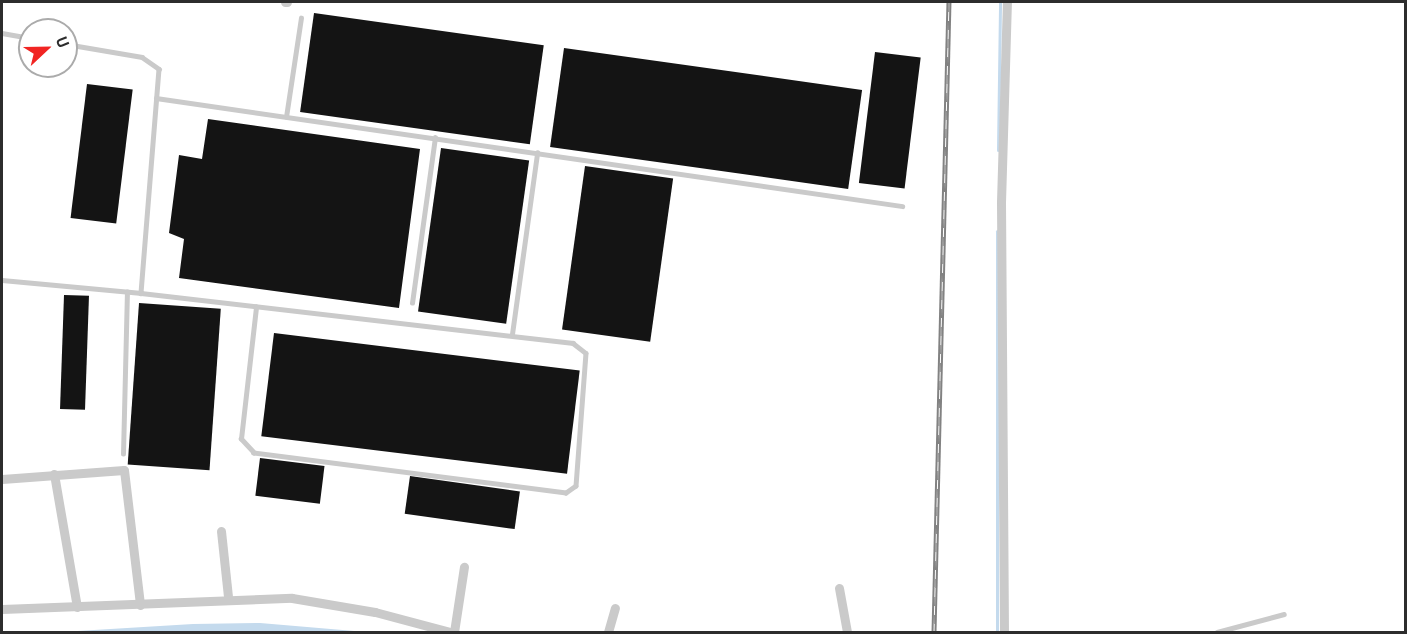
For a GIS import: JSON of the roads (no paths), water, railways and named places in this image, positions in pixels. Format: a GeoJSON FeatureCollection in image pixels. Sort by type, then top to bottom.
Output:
{"type":"FeatureCollection","features":[{"type":"Feature","properties":{"kind":"street"},"geometry":{"type":"LineString","coordinates":[[1004,633],[1001,202],[1007,2]]}},
{"type":"Feature","properties":{"kind":"street"},"geometry":{"type":"LineString","coordinates":[[2,479],[124,470],[140,605]]}},
{"type":"Feature","properties":{"kind":"street"},"geometry":{"type":"LineString","coordinates":[[54,474],[77,607]]}},
{"type":"Feature","properties":{"kind":"street"},"geometry":{"type":"LineString","coordinates":[[221,531],[228,597]]}},
{"type":"Feature","properties":{"kind":"street"},"geometry":{"type":"LineString","coordinates":[[2,609],[140,605],[228,597],[339,606],[452,633],[464,567]]}},
{"type":"Feature","properties":{"kind":"street"},"geometry":{"type":"LineString","coordinates":[[839,588],[847,633]]}},
{"type":"Feature","properties":{"kind":"street"},"geometry":{"type":"LineString","coordinates":[[608,633],[615,608]]}},
{"type":"Feature","properties":{"kind":"lane"},"geometry":{"type":"LineString","coordinates":[[286,117],[301,18]]}},
{"type":"Feature","properties":{"kind":"lane"},"geometry":{"type":"LineString","coordinates":[[2,33],[18,36]]}},
{"type":"Feature","properties":{"kind":"lane"},"geometry":{"type":"LineString","coordinates":[[78,47],[155,63],[156,98],[141,292]]}},
{"type":"Feature","properties":{"kind":"lane"},"geometry":{"type":"LineString","coordinates":[[156,98],[902,206]]}},
{"type":"Feature","properties":{"kind":"lane"},"geometry":{"type":"LineString","coordinates":[[412,303],[435,138]]}},
{"type":"Feature","properties":{"kind":"lane"},"geometry":{"type":"LineString","coordinates":[[512,334],[537,153]]}},
{"type":"Feature","properties":{"kind":"lane"},"geometry":{"type":"LineString","coordinates":[[2,280],[141,292],[573,343],[586,352],[572,491],[246,448],[241,440],[256,307]]}},
{"type":"Feature","properties":{"kind":"lane"},"geometry":{"type":"LineString","coordinates":[[123,454],[127,292]]}},
{"type":"Feature","properties":{"kind":"lane"},"geometry":{"type":"LineString","coordinates":[[1217,633],[1284,614]]}},
{"type":"Feature","properties":{"kind":"water"},"geometry":{"type":"Polygon","coordinates":[[[260,623],[366,632],[61,632],[193,624],[260,623]]]}},
{"type":"Feature","properties":{"kind":"waterway"},"geometry":{"type":"LineString","coordinates":[[998,150],[1000,2]]}},
{"type":"Feature","properties":{"kind":"waterway"},"geometry":{"type":"LineString","coordinates":[[997,231],[997,632]]}},
{"type":"Feature","properties":{"kind":"railway"},"geometry":{"type":"LineString","coordinates":[[934,632],[949,2]]}}]}
